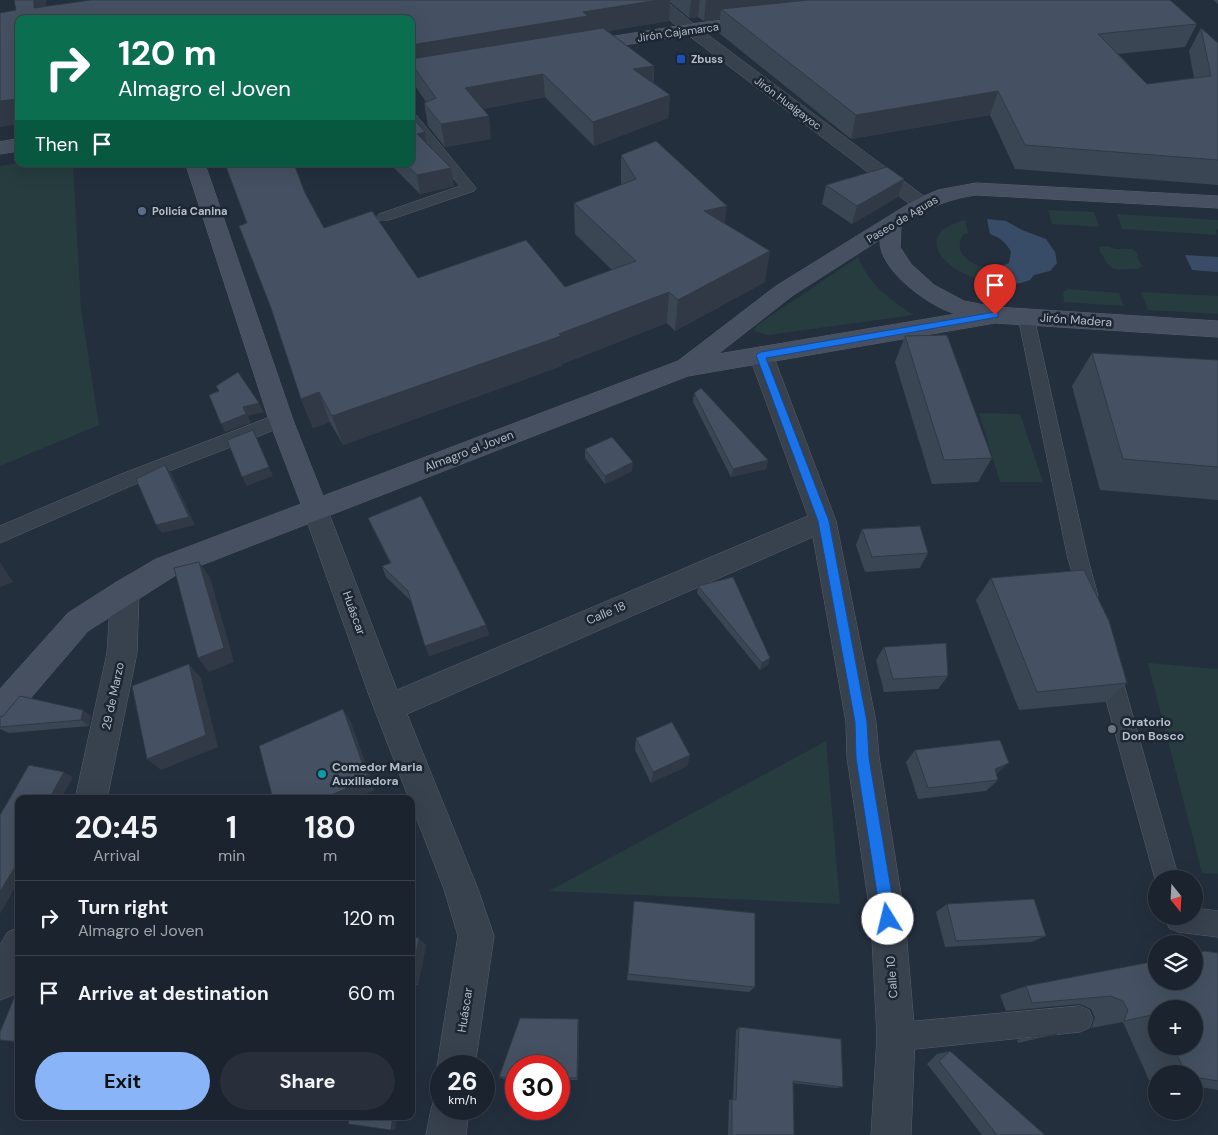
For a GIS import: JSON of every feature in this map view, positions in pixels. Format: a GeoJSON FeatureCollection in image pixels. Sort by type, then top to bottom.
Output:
{"type":"FeatureCollection","features":[{"type":"Feature","properties":{"kind":"street","name":"Jirón Hualgayoc"},"geometry":{"type":"LineString","coordinates":[[656,0],[690,29],[922,204]]}},
{"type":"Feature","properties":{"kind":"street","name":"Jirón Cajamarca"},"geometry":{"type":"LineString","coordinates":[[566,49],[690,29],[769,20]]}},
{"type":"Feature","properties":{"kind":"street"},"geometry":{"type":"LineString","coordinates":[[0,148],[15,146]]}},
{"type":"Feature","properties":{"kind":"street","name":"Huáscar"},"geometry":{"type":"LineString","coordinates":[[196,167],[281,420],[461,889],[476,936],[458,1055]]}},
{"type":"Feature","properties":{"kind":"street","name":"Paseo de Aguas"},"geometry":{"type":"LineString","coordinates":[[684,368],[784,292],[922,204],[945,194],[976,189],[1218,202]]}},
{"type":"Feature","properties":{"kind":"street","name":"Jirón Madera"},"geometry":{"type":"LineString","coordinates":[[890,226],[890,247],[903,269],[926,290],[958,307],[995,315],[1218,329]]}},
{"type":"Feature","properties":{"kind":"street","name":"Almagro el Joven"},"geometry":{"type":"LineString","coordinates":[[0,711],[78,622],[166,567],[684,368],[995,315]]}},
{"type":"Feature","properties":{"kind":"street","name":"Calle 10"},"geometry":{"type":"LineString","coordinates":[[761,355],[823,521],[861,722],[863,758],[888,919],[896,1037],[891,1135]]}},
{"type":"Feature","properties":{"kind":"street","name":"Calle 18"},"geometry":{"type":"LineString","coordinates":[[390,707],[823,521]]}},
{"type":"Feature","properties":{"kind":"street","name":"29 de Marzo"},"geometry":{"type":"LineString","coordinates":[[92,795],[122,653],[125,591]]}},
{"type":"Feature","properties":{"kind":"street"},"geometry":{"type":"LineString","coordinates":[[0,982],[15,952]]}},
{"type":"Feature","properties":{"kind":"street"},"geometry":{"type":"LineString","coordinates":[[446,1135],[448,1120]]}},
{"type":"Feature","properties":{"kind":"lane"},"geometry":{"type":"LineString","coordinates":[[384,217],[469,188],[415,123]]}},
{"type":"Feature","properties":{"kind":"lane"},"geometry":{"type":"LineString","coordinates":[[1026,317],[1078,559],[1094,615]]}},
{"type":"Feature","properties":{"kind":"lane"},"geometry":{"type":"LineString","coordinates":[[0,535],[126,480],[281,420]]}},
{"type":"Feature","properties":{"kind":"lane"},"geometry":{"type":"LineString","coordinates":[[1104,653],[1164,870]]}},
{"type":"Feature","properties":{"kind":"lane"},"geometry":{"type":"LineString","coordinates":[[1203,922],[1218,924]]}},
{"type":"Feature","properties":{"kind":"lane"},"geometry":{"type":"LineString","coordinates":[[896,1037],[1080,1019]]}},
{"type":"Feature","properties":{"kind":"green space"},"geometry":{"type":"Polygon","coordinates":[[[15,164],[15,167],[73,167],[81,309],[99,425],[0,466],[0,166],[15,164]]]}},
{"type":"Feature","properties":{"kind":"green space"},"geometry":{"type":"Polygon","coordinates":[[[1048,210],[1094,212],[1099,227],[1052,224],[1048,210]]]}},
{"type":"Feature","properties":{"kind":"green space"},"geometry":{"type":"Polygon","coordinates":[[[1117,214],[1218,220],[1217,235],[1122,229],[1117,214]]]}},
{"type":"Feature","properties":{"kind":"green space"},"geometry":{"type":"Polygon","coordinates":[[[965,220],[968,233],[963,235],[960,241],[961,251],[967,259],[982,267],[982,280],[968,276],[946,261],[939,252],[936,243],[939,234],[948,226],[965,220]]]}},
{"type":"Feature","properties":{"kind":"green space"},"geometry":{"type":"Polygon","coordinates":[[[1108,246],[1115,249],[1132,249],[1138,254],[1137,257],[1142,266],[1138,269],[1122,270],[1110,267],[1099,249],[1099,247],[1108,246]]]}},
{"type":"Feature","properties":{"kind":"green space"},"geometry":{"type":"Polygon","coordinates":[[[858,257],[869,276],[881,291],[914,315],[768,335],[754,331],[757,325],[858,257]]]}},
{"type":"Feature","properties":{"kind":"green space"},"geometry":{"type":"Polygon","coordinates":[[[1068,289],[1119,293],[1124,306],[1064,302],[1063,292],[1068,289]]]}},
{"type":"Feature","properties":{"kind":"green space"},"geometry":{"type":"Polygon","coordinates":[[[1141,292],[1218,296],[1218,314],[1148,310],[1141,292]]]}},
{"type":"Feature","properties":{"kind":"green space"},"geometry":{"type":"Polygon","coordinates":[[[979,413],[1020,414],[1043,482],[1000,482],[979,413]]]}},
{"type":"Feature","properties":{"kind":"green space"},"geometry":{"type":"Polygon","coordinates":[[[1148,663],[1218,669],[1218,874],[1203,873],[1203,870],[1201,870],[1148,663]]]}},
{"type":"Feature","properties":{"kind":"green space"},"geometry":{"type":"Polygon","coordinates":[[[826,741],[840,904],[549,891],[826,741]]]}},
{"type":"Feature","properties":{"kind":"water"},"geometry":{"type":"Polygon","coordinates":[[[987,219],[1006,221],[1022,230],[1046,239],[1055,252],[1057,263],[1050,271],[1034,275],[1030,280],[1003,285],[997,268],[1009,263],[1011,252],[1002,241],[990,234],[987,219]]]}},
{"type":"Feature","properties":{"kind":"water"},"geometry":{"type":"Polygon","coordinates":[[[1185,255],[1218,257],[1218,272],[1192,270],[1185,255]]]}},
{"type":"Feature","properties":{"kind":"building"},"geometry":{"type":"Polygon","coordinates":[[[14,0],[34,0],[34,8],[91,0],[659,0],[583,12],[588,16],[415,44],[415,15],[15,15],[15,99],[0,101],[0,13],[16,10],[14,0]]]}},
{"type":"Feature","properties":{"kind":"building"},"geometry":{"type":"Polygon","coordinates":[[[808,0],[1170,0],[1197,24],[1098,34],[1147,84],[1211,76],[1201,28],[1218,43],[1218,160],[1025,145],[998,91],[856,115],[721,9],[808,0]]]}},
{"type":"Feature","properties":{"kind":"building"},"geometry":{"type":"Polygon","coordinates":[[[603,28],[654,66],[633,69],[670,95],[593,122],[543,74],[465,88],[489,116],[441,124],[424,103],[436,98],[415,69],[415,58],[603,28]]]}},
{"type":"Feature","properties":{"kind":"building"},"geometry":{"type":"Polygon","coordinates":[[[415,121],[425,132],[417,134],[451,168],[417,175],[408,167],[415,167],[415,121]]]}},
{"type":"Feature","properties":{"kind":"building"},"geometry":{"type":"Polygon","coordinates":[[[656,141],[727,206],[704,211],[770,251],[678,300],[669,292],[559,334],[561,336],[332,416],[319,392],[301,399],[271,308],[239,226],[247,223],[226,167],[295,167],[305,193],[324,228],[372,211],[418,278],[526,240],[565,287],[636,261],[574,203],[636,179],[621,155],[656,141]]]}},
{"type":"Feature","properties":{"kind":"building"},"geometry":{"type":"Polygon","coordinates":[[[887,167],[904,179],[857,206],[826,185],[887,167]]]}},
{"type":"Feature","properties":{"kind":"building"},"geometry":{"type":"Polygon","coordinates":[[[947,335],[992,458],[944,460],[905,336],[947,335]]]}},
{"type":"Feature","properties":{"kind":"building"},"geometry":{"type":"Polygon","coordinates":[[[1092,353],[1218,360],[1218,467],[1123,459],[1092,353]]]}},
{"type":"Feature","properties":{"kind":"building"},"geometry":{"type":"Polygon","coordinates":[[[238,372],[259,403],[243,407],[246,414],[221,424],[209,395],[219,391],[216,386],[238,372]]]}},
{"type":"Feature","properties":{"kind":"building"},"geometry":{"type":"Polygon","coordinates":[[[701,388],[768,460],[733,469],[694,393],[701,388]]]}},
{"type":"Feature","properties":{"kind":"building"},"geometry":{"type":"Polygon","coordinates":[[[253,430],[269,467],[242,477],[227,440],[253,430]]]}},
{"type":"Feature","properties":{"kind":"building"},"geometry":{"type":"Polygon","coordinates":[[[612,437],[633,462],[605,476],[585,449],[612,437]]]}},
{"type":"Feature","properties":{"kind":"building"},"geometry":{"type":"Polygon","coordinates":[[[165,465],[189,517],[156,525],[136,479],[165,465]]]}},
{"type":"Feature","properties":{"kind":"building"},"geometry":{"type":"Polygon","coordinates":[[[421,496],[486,625],[425,646],[408,591],[382,566],[391,563],[368,518],[421,496]]]}},
{"type":"Feature","properties":{"kind":"building"},"geometry":{"type":"Polygon","coordinates":[[[920,526],[928,553],[872,557],[862,529],[920,526]]]}},
{"type":"Feature","properties":{"kind":"building"},"geometry":{"type":"Polygon","coordinates":[[[199,562],[224,648],[198,658],[174,568],[199,562]]]}},
{"type":"Feature","properties":{"kind":"building"},"geometry":{"type":"Polygon","coordinates":[[[1084,570],[1109,621],[1127,683],[1037,692],[991,578],[1084,570]]]}},
{"type":"Feature","properties":{"kind":"building"},"geometry":{"type":"Polygon","coordinates":[[[733,577],[770,658],[762,663],[698,586],[733,577]]]}},
{"type":"Feature","properties":{"kind":"building"},"geometry":{"type":"Polygon","coordinates":[[[946,643],[948,676],[893,679],[884,647],[946,643]]]}},
{"type":"Feature","properties":{"kind":"building"},"geometry":{"type":"Polygon","coordinates":[[[189,664],[206,735],[147,759],[132,686],[189,664]]]}},
{"type":"Feature","properties":{"kind":"building"},"geometry":{"type":"Polygon","coordinates":[[[20,696],[83,710],[81,720],[0,727],[0,717],[20,696]]]}},
{"type":"Feature","properties":{"kind":"building","name":"Comedor Maria Auxiliadora"},"geometry":{"type":"Polygon","coordinates":[[[343,709],[368,779],[331,795],[272,795],[259,746],[343,709]]]}},
{"type":"Feature","properties":{"kind":"building"},"geometry":{"type":"Polygon","coordinates":[[[672,722],[690,755],[653,772],[636,738],[672,722]]]}},
{"type":"Feature","properties":{"kind":"building"},"geometry":{"type":"Polygon","coordinates":[[[1000,740],[1009,763],[995,769],[998,780],[928,788],[915,750],[1000,740]]]}},
{"type":"Feature","properties":{"kind":"building"},"geometry":{"type":"Polygon","coordinates":[[[29,765],[64,772],[51,795],[15,795],[15,867],[0,892],[0,815],[29,765]]]}},
{"type":"Feature","properties":{"kind":"building"},"geometry":{"type":"Polygon","coordinates":[[[1034,899],[1046,936],[956,941],[947,904],[1034,899]]]}},
{"type":"Feature","properties":{"kind":"building"},"geometry":{"type":"Polygon","coordinates":[[[634,901],[755,913],[755,987],[628,974],[634,901]]]}},
{"type":"Feature","properties":{"kind":"building"},"geometry":{"type":"Polygon","coordinates":[[[415,938],[419,938],[415,958],[415,938]]]}},
{"type":"Feature","properties":{"kind":"building"},"geometry":{"type":"Polygon","coordinates":[[[1203,952],[1218,953],[1218,1081],[1203,1078],[1203,1065],[1182,1065],[1177,1055],[1203,1055],[1203,1000],[1148,1000],[1148,1016],[1124,1021],[1128,1010],[1123,1001],[1111,996],[1032,1003],[1026,986],[1148,963],[1148,990],[1203,990],[1203,952]]]}},
{"type":"Feature","properties":{"kind":"building"},"geometry":{"type":"Polygon","coordinates":[[[15,996],[15,1042],[0,1040],[0,1032],[15,996]]]}},
{"type":"Feature","properties":{"kind":"building"},"geometry":{"type":"Polygon","coordinates":[[[520,1018],[578,1019],[577,1078],[570,1078],[570,1055],[507,1055],[520,1018]]]}},
{"type":"Feature","properties":{"kind":"building"},"geometry":{"type":"Polygon","coordinates":[[[739,1027],[841,1039],[843,1087],[793,1081],[794,1135],[732,1135],[732,1099],[736,1100],[739,1027]]]}},
{"type":"Feature","properties":{"kind":"building"},"geometry":{"type":"Polygon","coordinates":[[[1057,1034],[1033,1039],[1032,1037],[1057,1034]]]}},
{"type":"Feature","properties":{"kind":"building"},"geometry":{"type":"Polygon","coordinates":[[[950,1051],[1045,1135],[997,1135],[939,1061],[950,1051]]]}},
{"type":"Feature","properties":{"kind":"building"},"geometry":{"type":"Polygon","coordinates":[[[505,1060],[505,1077],[499,1077],[505,1060]]]}},
{"type":"Feature","properties":{"kind":"building"},"geometry":{"type":"Polygon","coordinates":[[[349,1120],[392,1120],[391,1130],[348,1124],[349,1120]]]}},
{"type":"Feature","properties":{"kind":"place","name":"Zbuss"},"geometry":{"type":"Point","coordinates":[681,59]}},
{"type":"Feature","properties":{"kind":"place","name":"Policía Canina"},"geometry":{"type":"Point","coordinates":[142,211]}},
{"type":"Feature","properties":{"kind":"place","name":"Oratorio Don Bosco"},"geometry":{"type":"Point","coordinates":[1112,729]}},
{"type":"Feature","properties":{"kind":"place","name":"Comedor Maria Auxiliadora"},"geometry":{"type":"Point","coordinates":[322,774]}},
{"type":"Feature","properties":{"kind":"route"},"geometry":{"type":"LineString","coordinates":[[888,919],[863,758],[861,722],[823,521],[761,355],[995,315]]}}]}
